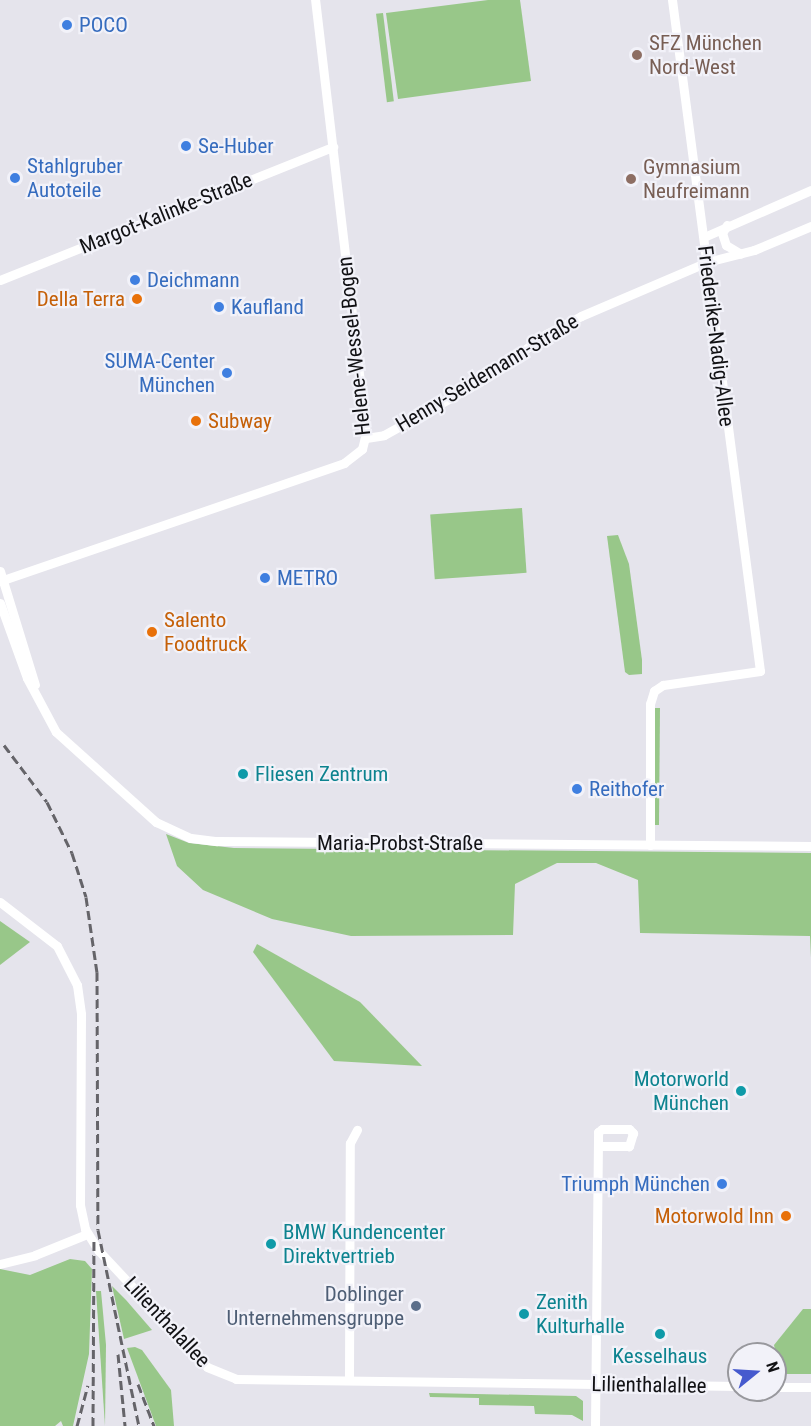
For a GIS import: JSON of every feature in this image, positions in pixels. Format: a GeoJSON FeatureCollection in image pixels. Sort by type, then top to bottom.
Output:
{"type":"FeatureCollection","features":[{"type":"Feature","properties":{"kind":"street","name":"Helene-Wessel-Bogen"},"geometry":{"type":"LineString","coordinates":[[1,578],[344,463],[359,454],[366,438],[315,0]]}},
{"type":"Feature","properties":{"kind":"street","name":"Friederike-Nadig-Allee"},"geometry":{"type":"LineString","coordinates":[[650,845],[650,704],[654,691],[663,685],[760,671],[672,0]]}},
{"type":"Feature","properties":{"kind":"street","name":"Margot-Kalinke-Straße"},"geometry":{"type":"LineString","coordinates":[[0,280],[333,147]]}},
{"type":"Feature","properties":{"kind":"street"},"geometry":{"type":"LineString","coordinates":[[704,237],[728,224],[811,190]]}},
{"type":"Feature","properties":{"kind":"street"},"geometry":{"type":"LineString","coordinates":[[728,224],[722,233],[726,245],[741,254]]}},
{"type":"Feature","properties":{"kind":"street","name":"Henny-Seidemann-Straße"},"geometry":{"type":"LineString","coordinates":[[366,438],[384,435],[483,380],[569,322],[707,262],[741,254],[811,226]]}},
{"type":"Feature","properties":{"kind":"street","name":"Maria-Probst-Straße"},"geometry":{"type":"LineString","coordinates":[[1,578],[41,708]]}},
{"type":"Feature","properties":{"kind":"street","name":"Maria-Probst-Straße"},"geometry":{"type":"LineString","coordinates":[[0,603],[41,708],[74,752],[156,822],[191,838],[218,841],[811,846]]}},
{"type":"Feature","properties":{"kind":"street","name":"Lilienthalallee"},"geometry":{"type":"LineString","coordinates":[[0,902],[57,946],[77,985],[81,1014],[80,1204],[87,1234],[194,1355],[214,1372],[236,1378],[349,1378],[727,1386]]}},
{"type":"Feature","properties":{"kind":"street"},"geometry":{"type":"LineString","coordinates":[[595,1426],[598,1132],[602,1129],[629,1129],[633,1142],[629,1146],[598,1146]]}},
{"type":"Feature","properties":{"kind":"street"},"geometry":{"type":"LineString","coordinates":[[349,1378],[350,1143],[357,1130]]}},
{"type":"Feature","properties":{"kind":"street"},"geometry":{"type":"LineString","coordinates":[[0,1264],[35,1255],[87,1234]]}},
{"type":"Feature","properties":{"kind":"street"},"geometry":{"type":"LineString","coordinates":[[787,1387],[811,1387]]}},
{"type":"Feature","properties":{"kind":"green space"},"geometry":{"type":"Polygon","coordinates":[[[488,0],[520,0],[531,81],[398,99],[386,13],[488,0]]]}},
{"type":"Feature","properties":{"kind":"green space"},"geometry":{"type":"Polygon","coordinates":[[[383,13],[394,101],[387,102],[376,14],[383,13]]]}},
{"type":"Feature","properties":{"kind":"green space"},"geometry":{"type":"Polygon","coordinates":[[[522,508],[527,573],[435,579],[430,514],[522,508]]]}},
{"type":"Feature","properties":{"kind":"green space"},"geometry":{"type":"Polygon","coordinates":[[[618,535],[629,564],[642,674],[629,675],[625,672],[607,536],[618,535]]]}},
{"type":"Feature","properties":{"kind":"green space"},"geometry":{"type":"Polygon","coordinates":[[[654,708],[660,708],[659,825],[654,825],[654,708]]]}},
{"type":"Feature","properties":{"kind":"green space"},"geometry":{"type":"Polygon","coordinates":[[[166,834],[189,843],[234,848],[811,853],[811,958],[810,936],[640,933],[638,880],[596,863],[557,863],[515,884],[513,935],[351,936],[272,919],[203,890],[177,866],[166,834]]]}},
{"type":"Feature","properties":{"kind":"green space"},"geometry":{"type":"Polygon","coordinates":[[[0,921],[30,942],[0,965],[0,921]]]}},
{"type":"Feature","properties":{"kind":"green space"},"geometry":{"type":"Polygon","coordinates":[[[257,944],[360,1002],[422,1066],[334,1061],[253,952],[257,944]]]}},
{"type":"Feature","properties":{"kind":"green space"},"geometry":{"type":"Polygon","coordinates":[[[70,1259],[85,1261],[92,1269],[89,1354],[73,1426],[63,1426],[61,1421],[55,1426],[0,1426],[0,1269],[30,1275],[70,1259]]]}},
{"type":"Feature","properties":{"kind":"green space"},"geometry":{"type":"Polygon","coordinates":[[[112,1286],[126,1300],[152,1330],[124,1339],[112,1286]]]}},
{"type":"Feature","properties":{"kind":"green space"},"geometry":{"type":"Polygon","coordinates":[[[96,1291],[101,1291],[106,1345],[105,1426],[96,1291]]]}},
{"type":"Feature","properties":{"kind":"green space"},"geometry":{"type":"Polygon","coordinates":[[[803,1309],[811,1309],[811,1374],[787,1374],[787,1342],[776,1342],[803,1309]]]}},
{"type":"Feature","properties":{"kind":"green space"},"geometry":{"type":"Polygon","coordinates":[[[135,1347],[142,1350],[171,1390],[174,1426],[156,1426],[127,1348],[135,1347]]]}},
{"type":"Feature","properties":{"kind":"green space"},"geometry":{"type":"Polygon","coordinates":[[[429,1393],[576,1396],[583,1401],[583,1421],[572,1415],[535,1414],[534,1406],[479,1405],[479,1398],[430,1397],[429,1393]]]}},
{"type":"Feature","properties":{"kind":"railway"},"geometry":{"type":"LineString","coordinates":[[4,745],[47,802],[72,853],[86,897],[97,972],[98,1230],[139,1426]]}},
{"type":"Feature","properties":{"kind":"railway"},"geometry":{"type":"LineString","coordinates":[[93,1426],[94,1240]]}},
{"type":"Feature","properties":{"kind":"railway"},"geometry":{"type":"LineString","coordinates":[[118,1354],[125,1426]]}},
{"type":"Feature","properties":{"kind":"railway"},"geometry":{"type":"LineString","coordinates":[[138,1384],[154,1426]]}},
{"type":"Feature","properties":{"kind":"railway"},"geometry":{"type":"LineString","coordinates":[[77,1426],[88,1385]]}},
{"type":"Feature","properties":{"kind":"place","name":"POCO"},"geometry":{"type":"Point","coordinates":[67,25]}},
{"type":"Feature","properties":{"kind":"place","name":"SFZ München Nord-West"},"geometry":{"type":"Point","coordinates":[637,55]}},
{"type":"Feature","properties":{"kind":"place","name":"Se-Huber"},"geometry":{"type":"Point","coordinates":[186,146]}},
{"type":"Feature","properties":{"kind":"place","name":"Stahlgruber Autoteile"},"geometry":{"type":"Point","coordinates":[15,178]}},
{"type":"Feature","properties":{"kind":"place","name":"Gymnasium Neufreimann"},"geometry":{"type":"Point","coordinates":[631,179]}},
{"type":"Feature","properties":{"kind":"place","name":"Deichmann"},"geometry":{"type":"Point","coordinates":[135,280]}},
{"type":"Feature","properties":{"kind":"place","name":"Della Terra"},"geometry":{"type":"Point","coordinates":[137,299]}},
{"type":"Feature","properties":{"kind":"place","name":"Kaufland"},"geometry":{"type":"Point","coordinates":[219,307]}},
{"type":"Feature","properties":{"kind":"place","name":"SUMA-Center München"},"geometry":{"type":"Point","coordinates":[227,373]}},
{"type":"Feature","properties":{"kind":"place","name":"Subway"},"geometry":{"type":"Point","coordinates":[196,421]}},
{"type":"Feature","properties":{"kind":"place","name":"METRO"},"geometry":{"type":"Point","coordinates":[265,578]}},
{"type":"Feature","properties":{"kind":"place","name":"Salento Foodtruck"},"geometry":{"type":"Point","coordinates":[152,632]}},
{"type":"Feature","properties":{"kind":"place","name":"Fliesen Zentrum"},"geometry":{"type":"Point","coordinates":[243,774]}},
{"type":"Feature","properties":{"kind":"place","name":"Reithofer"},"geometry":{"type":"Point","coordinates":[577,789]}},
{"type":"Feature","properties":{"kind":"place","name":"Motorworld München"},"geometry":{"type":"Point","coordinates":[741,1091]}},
{"type":"Feature","properties":{"kind":"place","name":"Triumph München"},"geometry":{"type":"Point","coordinates":[722,1184]}},
{"type":"Feature","properties":{"kind":"place","name":"Motorwold Inn"},"geometry":{"type":"Point","coordinates":[786,1216]}},
{"type":"Feature","properties":{"kind":"place","name":"BMW Kundencenter Direktvertrieb"},"geometry":{"type":"Point","coordinates":[271,1244]}},
{"type":"Feature","properties":{"kind":"place","name":"Doblinger Unternehmensgruppe"},"geometry":{"type":"Point","coordinates":[416,1306]}},
{"type":"Feature","properties":{"kind":"place","name":"Zenith Kulturhalle"},"geometry":{"type":"Point","coordinates":[524,1314]}},
{"type":"Feature","properties":{"kind":"place","name":"Kesselhaus"},"geometry":{"type":"Point","coordinates":[660,1334]}}]}
